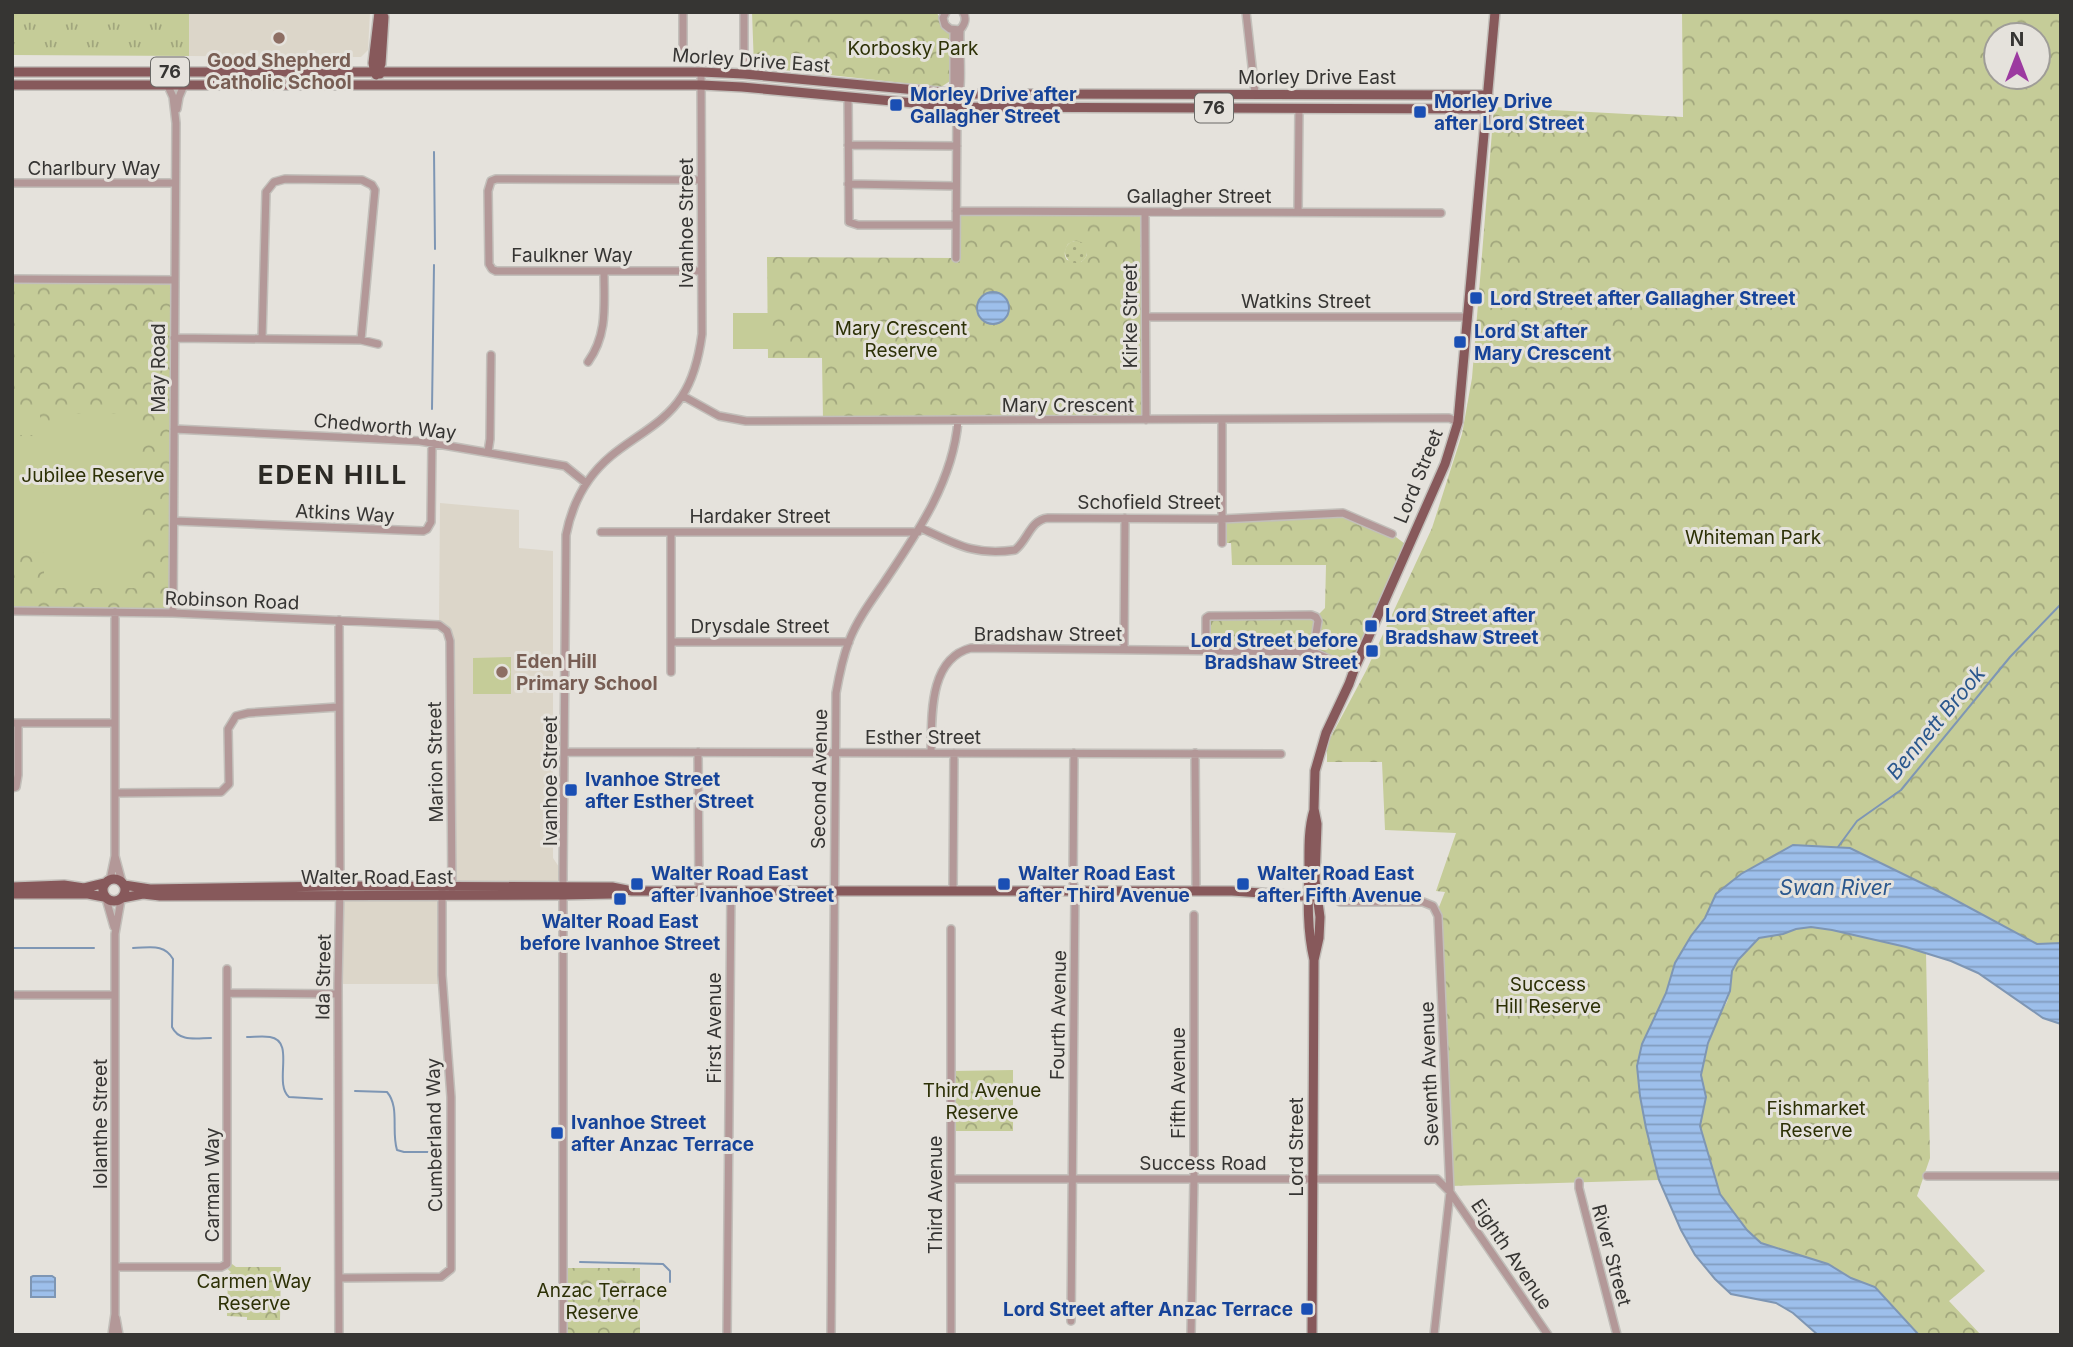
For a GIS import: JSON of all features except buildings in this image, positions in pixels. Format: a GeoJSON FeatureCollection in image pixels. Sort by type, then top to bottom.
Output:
{"type":"FeatureCollection","features":[{"type":"Feature","properties":{"kind":"main road"},"geometry":{"type":"LineString","coordinates":[[379,12],[374,68],[385,79],[405,85]]}},
{"type":"Feature","properties":{"kind":"main road"},"geometry":{"type":"LineString","coordinates":[[357,85],[367,83],[378,72],[381,64],[384,12]]}},
{"type":"Feature","properties":{"kind":"main road","name":"Lord Street"},"geometry":{"type":"LineString","coordinates":[[1312,1335],[1314,960],[1309,938],[1315,880],[1317,824],[1314,808],[1317,759],[1445,464],[1458,422],[1495,12]]}},
{"type":"Feature","properties":{"kind":"main road","name":"Morley Drive East"},"geometry":{"type":"LineString","coordinates":[[12,72],[701,72],[957,93],[1488,95]]}},
{"type":"Feature","properties":{"kind":"main road","name":"Morley Drive East"},"geometry":{"type":"LineString","coordinates":[[14,85],[701,85],[957,107],[1486,109]]}},
{"type":"Feature","properties":{"kind":"main road"},"geometry":{"type":"LineString","coordinates":[[12,887],[88,887],[116,879],[123,883],[125,893],[122,899],[113,902],[88,894],[12,894]]}},
{"type":"Feature","properties":{"kind":"main road"},"geometry":{"type":"LineString","coordinates":[[105,898],[102,890],[107,881]]}},
{"type":"Feature","properties":{"kind":"main road","name":"Walter Road East"},"geometry":{"type":"LineString","coordinates":[[123,883],[150,889],[564,891],[611,887],[632,891],[1261,891],[1313,896]]}},
{"type":"Feature","properties":{"kind":"main road","name":"Walter Road East"},"geometry":{"type":"LineString","coordinates":[[122,899],[143,894],[160,896],[340,890]]}},
{"type":"Feature","properties":{"kind":"street"},"geometry":{"type":"LineString","coordinates":[[683,12],[683,54]]}},
{"type":"Feature","properties":{"kind":"street"},"geometry":{"type":"LineString","coordinates":[[744,12],[744,74]]}},
{"type":"Feature","properties":{"kind":"street"},"geometry":{"type":"LineString","coordinates":[[1246,12],[1255,93]]}},
{"type":"Feature","properties":{"kind":"street"},"geometry":{"type":"LineString","coordinates":[[944,13],[945,25],[957,30]]}},
{"type":"Feature","properties":{"kind":"street"},"geometry":{"type":"LineString","coordinates":[[957,30],[965,24],[965,14]]}},
{"type":"Feature","properties":{"kind":"street"},"geometry":{"type":"LineString","coordinates":[[956,258],[957,30]]}},
{"type":"Feature","properties":{"kind":"street","name":"Ivanhoe Street"},"geometry":{"type":"LineString","coordinates":[[563,1334],[566,535],[573,509],[586,483],[611,456],[654,426],[683,396],[692,377],[700,345],[701,72]]}},
{"type":"Feature","properties":{"kind":"street","name":"May Road"},"geometry":{"type":"LineString","coordinates":[[173,613],[176,123],[179,97],[184,85]]}},
{"type":"Feature","properties":{"kind":"street","name":"May Road"},"geometry":{"type":"LineString","coordinates":[[168,86],[173,97],[176,123]]}},
{"type":"Feature","properties":{"kind":"street"},"geometry":{"type":"LineString","coordinates":[[848,98],[849,222],[858,225],[956,225]]}},
{"type":"Feature","properties":{"kind":"street"},"geometry":{"type":"LineString","coordinates":[[1298,212],[1299,108]]}},
{"type":"Feature","properties":{"kind":"street"},"geometry":{"type":"LineString","coordinates":[[848,145],[957,146]]}},
{"type":"Feature","properties":{"kind":"street"},"geometry":{"type":"LineString","coordinates":[[262,339],[267,192],[274,182],[285,179],[362,180],[372,185],[375,190],[361,340]]}},
{"type":"Feature","properties":{"kind":"street","name":"Faulkner Way"},"geometry":{"type":"LineString","coordinates":[[701,180],[502,179],[491,181],[488,185],[489,260],[492,269],[496,271],[701,271]]}},
{"type":"Feature","properties":{"kind":"street","name":"Charlbury Way"},"geometry":{"type":"LineString","coordinates":[[12,183],[175,183]]}},
{"type":"Feature","properties":{"kind":"street"},"geometry":{"type":"LineString","coordinates":[[848,184],[956,186]]}},
{"type":"Feature","properties":{"kind":"street","name":"Gallagher Street"},"geometry":{"type":"LineString","coordinates":[[956,211],[1441,213]]}},
{"type":"Feature","properties":{"kind":"street","name":"Kirke Street"},"geometry":{"type":"LineString","coordinates":[[1145,212],[1146,420]]}},
{"type":"Feature","properties":{"kind":"street"},"geometry":{"type":"LineString","coordinates":[[587,362],[602,336],[604,271]]}},
{"type":"Feature","properties":{"kind":"street"},"geometry":{"type":"LineString","coordinates":[[12,279],[175,280]]}},
{"type":"Feature","properties":{"kind":"street","name":"Watkins Street"},"geometry":{"type":"LineString","coordinates":[[1146,317],[1467,317]]}},
{"type":"Feature","properties":{"kind":"street"},"geometry":{"type":"LineString","coordinates":[[174,338],[361,340],[378,344]]}},
{"type":"Feature","properties":{"kind":"street"},"geometry":{"type":"LineString","coordinates":[[488,452],[491,355]]}},
{"type":"Feature","properties":{"kind":"street","name":"Mary Crescent"},"geometry":{"type":"LineString","coordinates":[[683,396],[710,412],[746,421],[1449,418],[1458,422]]}},
{"type":"Feature","properties":{"kind":"street"},"geometry":{"type":"LineString","coordinates":[[1222,420],[1222,543]]}},
{"type":"Feature","properties":{"kind":"street","name":"Second Avenue"},"geometry":{"type":"LineString","coordinates":[[831,1335],[836,693],[849,642],[871,601],[919,530],[944,477],[958,421]]}},
{"type":"Feature","properties":{"kind":"street","name":"Chedworth Way"},"geometry":{"type":"LineString","coordinates":[[174,429],[432,443],[565,466],[586,483]]}},
{"type":"Feature","properties":{"kind":"street","name":"Atkins Way"},"geometry":{"type":"LineString","coordinates":[[174,521],[423,531],[431,522],[432,443]]}},
{"type":"Feature","properties":{"kind":"street","name":"Schofield Street"},"geometry":{"type":"LineString","coordinates":[[919,530],[969,550],[1009,551],[1019,547],[1033,525],[1042,519],[1222,519],[1343,513],[1392,534]]}},
{"type":"Feature","properties":{"kind":"street"},"geometry":{"type":"LineString","coordinates":[[1124,649],[1125,518]]}},
{"type":"Feature","properties":{"kind":"street","name":"Hardaker Street"},"geometry":{"type":"LineString","coordinates":[[601,532],[919,530]]}},
{"type":"Feature","properties":{"kind":"street"},"geometry":{"type":"LineString","coordinates":[[671,532],[671,672]]}},
{"type":"Feature","properties":{"kind":"street","name":"Robinson Road"},"geometry":{"type":"LineString","coordinates":[[12,611],[173,613],[339,620],[439,625],[447,631]]}},
{"type":"Feature","properties":{"kind":"street"},"geometry":{"type":"LineString","coordinates":[[114,612],[115,856],[123,883]]}},
{"type":"Feature","properties":{"kind":"street"},"geometry":{"type":"LineString","coordinates":[[1206,651],[1205,623],[1209,616],[1311,615],[1318,621],[1313,652]]}},
{"type":"Feature","properties":{"kind":"street","name":"Ida Street"},"geometry":{"type":"LineString","coordinates":[[339,620],[339,1335]]}},
{"type":"Feature","properties":{"kind":"street","name":"Marion Street"},"geometry":{"type":"LineString","coordinates":[[447,631],[450,641],[447,890]]}},
{"type":"Feature","properties":{"kind":"street","name":"Drysdale Street"},"geometry":{"type":"LineString","coordinates":[[671,642],[849,642]]}},
{"type":"Feature","properties":{"kind":"street","name":"Bradshaw Street"},"geometry":{"type":"LineString","coordinates":[[931,753],[935,690],[948,659],[959,651],[971,648],[1313,652],[1354,670]]}},
{"type":"Feature","properties":{"kind":"street"},"geometry":{"type":"LineString","coordinates":[[115,793],[221,792],[229,785],[228,730],[236,716],[338,707]]}},
{"type":"Feature","properties":{"kind":"street"},"geometry":{"type":"LineString","coordinates":[[12,788],[16,787],[18,775],[15,723],[115,723]]}},
{"type":"Feature","properties":{"kind":"street","name":"Esther Street"},"geometry":{"type":"LineString","coordinates":[[565,752],[1282,754]]}},
{"type":"Feature","properties":{"kind":"street"},"geometry":{"type":"LineString","coordinates":[[698,752],[699,890]]}},
{"type":"Feature","properties":{"kind":"street"},"geometry":{"type":"LineString","coordinates":[[953,891],[954,753]]}},
{"type":"Feature","properties":{"kind":"street","name":"Fourth Avenue"},"geometry":{"type":"LineString","coordinates":[[1071,1321],[1074,753]]}},
{"type":"Feature","properties":{"kind":"street"},"geometry":{"type":"LineString","coordinates":[[1195,753],[1196,891]]}},
{"type":"Feature","properties":{"kind":"street"},"geometry":{"type":"LineString","coordinates":[[107,881],[115,856]]}},
{"type":"Feature","properties":{"kind":"street","name":"Cumberland Way"},"geometry":{"type":"LineString","coordinates":[[340,1278],[441,1277],[451,1269],[451,1097],[442,975],[447,890]]}},
{"type":"Feature","properties":{"kind":"street","name":"First Avenue"},"geometry":{"type":"LineString","coordinates":[[727,1335],[731,890]]}},
{"type":"Feature","properties":{"kind":"street","name":"Iolanthe Street"},"geometry":{"type":"LineString","coordinates":[[105,898],[115,934],[116,1267],[113,1335]]}},
{"type":"Feature","properties":{"kind":"street","name":"Iolanthe Street"},"geometry":{"type":"LineString","coordinates":[[115,934],[122,899]]}},
{"type":"Feature","properties":{"kind":"street","name":"Seventh Avenue"},"geometry":{"type":"LineString","coordinates":[[1340,902],[1423,902],[1433,906],[1437,912],[1450,1192],[1434,1335]]}},
{"type":"Feature","properties":{"kind":"street","name":"Fifth Avenue"},"geometry":{"type":"LineString","coordinates":[[1191,1335],[1194,915]]}},
{"type":"Feature","properties":{"kind":"street","name":"Third Avenue"},"geometry":{"type":"LineString","coordinates":[[951,929],[951,1335]]}},
{"type":"Feature","properties":{"kind":"street","name":"Carman Way"},"geometry":{"type":"LineString","coordinates":[[116,1267],[221,1267],[227,1264],[228,970]]}},
{"type":"Feature","properties":{"kind":"street"},"geometry":{"type":"LineString","coordinates":[[228,993],[338,994]]}},
{"type":"Feature","properties":{"kind":"street"},"geometry":{"type":"LineString","coordinates":[[12,995],[115,995]]}},
{"type":"Feature","properties":{"kind":"street"},"geometry":{"type":"LineString","coordinates":[[1927,1176],[2061,1176]]}},
{"type":"Feature","properties":{"kind":"street","name":"Success Road"},"geometry":{"type":"LineString","coordinates":[[951,1180],[1437,1179],[1450,1192]]}},
{"type":"Feature","properties":{"kind":"street","name":"River Street"},"geometry":{"type":"LineString","coordinates":[[1579,1182],[1617,1335]]}},
{"type":"Feature","properties":{"kind":"street","name":"Eighth Avenue"},"geometry":{"type":"LineString","coordinates":[[1450,1192],[1548,1335]]}},
{"type":"Feature","properties":{"kind":"street","name":"Iolanthe Street"},"geometry":{"type":"LineString","coordinates":[[115,1314],[119,1335]]}},
{"type":"Feature","properties":{"kind":"shaded area","name":"Good Shepherd Catholic School"},"geometry":{"type":"Polygon","coordinates":[[[189,12],[370,12],[368,50],[361,57],[189,56],[189,12]]]}},
{"type":"Feature","properties":{"kind":"shaded area","name":"Eden Hill Primary School"},"geometry":{"type":"Polygon","coordinates":[[[440,503],[519,510],[519,548],[553,551],[553,858],[563,873],[564,888],[452,887],[450,641],[439,625],[440,503]]]}},
{"type":"Feature","properties":{"kind":"shaded area"},"geometry":{"type":"Polygon","coordinates":[[[340,894],[442,894],[442,984],[338,984],[340,894]]]}},
{"type":"Feature","properties":{"kind":"green space"},"geometry":{"type":"Polygon","coordinates":[[[12,12],[189,12],[189,56],[12,55],[12,12]]]}},
{"type":"Feature","properties":{"kind":"green space","name":"Korbosky Park"},"geometry":{"type":"Polygon","coordinates":[[[752,12],[936,12],[952,34],[950,81],[941,87],[754,67],[752,12]]]}},
{"type":"Feature","properties":{"kind":"green space","name":"Whiteman Park"},"geometry":{"type":"Polygon","coordinates":[[[1682,12],[2061,12],[2061,943],[2037,944],[1850,848],[1716,894],[1705,918],[1675,963],[1666,993],[1642,1044],[1637,1066],[1646,1128],[1659,1180],[1450,1186],[1437,912],[1445,892],[1436,891],[1456,833],[1385,830],[1382,762],[1327,762],[1327,744],[1366,671],[1432,528],[1462,434],[1472,378],[1494,107],[1683,117],[1682,12]]]}},
{"type":"Feature","properties":{"kind":"green space","name":"Mary Crescent Reserve"},"geometry":{"type":"Polygon","coordinates":[[[956,211],[1145,212],[1146,420],[823,421],[822,358],[768,358],[767,257],[955,258],[956,211]],[[1074,241],[1068,244],[1065,256],[1067,260],[1081,262],[1087,256],[1086,250],[1074,241]],[[992,293],[980,301],[977,311],[982,320],[995,324],[1006,299],[1002,295],[992,293]]]}},
{"type":"Feature","properties":{"kind":"green space"},"geometry":{"type":"Polygon","coordinates":[[[1072,241],[1080,241],[1087,248],[1087,256],[1080,263],[1072,263],[1065,256],[1065,248],[1072,241]]]}},
{"type":"Feature","properties":{"kind":"green space","name":"Jubilee Reserve"},"geometry":{"type":"Polygon","coordinates":[[[12,279],[175,280],[173,613],[12,611],[12,279]]]}},
{"type":"Feature","properties":{"kind":"green space"},"geometry":{"type":"Polygon","coordinates":[[[733,313],[768,313],[768,349],[733,349],[733,313]]]}},
{"type":"Feature","properties":{"kind":"green space"},"geometry":{"type":"Polygon","coordinates":[[[12,408],[40,408],[40,435],[12,435],[12,408]]]}},
{"type":"Feature","properties":{"kind":"green space"},"geometry":{"type":"Polygon","coordinates":[[[50,414],[138,414],[138,588],[44,588],[44,553],[12,552],[12,441],[50,441],[50,414]]]}},
{"type":"Feature","properties":{"kind":"green space"},"geometry":{"type":"Polygon","coordinates":[[[1343,513],[1392,534],[1409,547],[1354,670],[1313,652],[1206,651],[1206,618],[1316,617],[1325,608],[1326,565],[1232,565],[1231,543],[1222,543],[1222,519],[1343,513]]]}},
{"type":"Feature","properties":{"kind":"green space"},"geometry":{"type":"Polygon","coordinates":[[[511,657],[511,694],[473,694],[473,658],[511,657]]]}},
{"type":"Feature","properties":{"kind":"green space","name":"Fishmarket Reserve"},"geometry":{"type":"Polygon","coordinates":[[[1811,927],[1926,952],[1930,1158],[1917,1196],[1985,1271],[1949,1301],[1981,1335],[1919,1335],[1875,1287],[1851,1278],[1828,1264],[1761,1243],[1747,1230],[1720,1194],[1700,1126],[1706,1097],[1701,1075],[1716,1021],[1727,1002],[1731,971],[1759,938],[1811,927]]]}},
{"type":"Feature","properties":{"kind":"green space","name":"Third Avenue Reserve"},"geometry":{"type":"Polygon","coordinates":[[[1013,1070],[1013,1131],[951,1131],[951,1071],[1013,1070]]]}},
{"type":"Feature","properties":{"kind":"green space","name":"Carmen Way Reserve"},"geometry":{"type":"Polygon","coordinates":[[[228,1261],[236,1267],[281,1267],[280,1320],[247,1320],[247,1317],[227,1316],[228,1275],[231,1272],[224,1266],[228,1261]]]}},
{"type":"Feature","properties":{"kind":"green space","name":"Anzac Terrace Reserve"},"geometry":{"type":"Polygon","coordinates":[[[563,1268],[640,1268],[640,1335],[563,1335],[563,1268]]]}},
{"type":"Feature","properties":{"kind":"water"},"geometry":{"type":"Polygon","coordinates":[[[993,292],[1004,297],[1009,308],[1004,319],[993,324],[982,319],[977,308],[982,297],[993,292]]]}},
{"type":"Feature","properties":{"kind":"water","name":"Swan River"},"geometry":{"type":"Polygon","coordinates":[[[1793,845],[1850,848],[2037,944],[2061,943],[2061,1024],[2043,1018],[1978,973],[1951,961],[1906,947],[1832,930],[1811,927],[1759,938],[1738,960],[1732,971],[1730,991],[1708,1043],[1701,1075],[1706,1097],[1700,1126],[1720,1194],[1747,1230],[1761,1243],[1828,1264],[1851,1278],[1875,1287],[1919,1335],[1818,1335],[1793,1313],[1776,1303],[1731,1294],[1695,1255],[1659,1180],[1640,1096],[1637,1066],[1642,1044],[1666,993],[1675,963],[1705,918],[1716,894],[1741,874],[1793,845]]]}},
{"type":"Feature","properties":{"kind":"water"},"geometry":{"type":"Polygon","coordinates":[[[33,1276],[55,1278],[55,1297],[31,1297],[33,1276]]]}},
{"type":"Feature","properties":{"kind":"waterway"},"geometry":{"type":"LineString","coordinates":[[434,152],[435,249]]}},
{"type":"Feature","properties":{"kind":"waterway"},"geometry":{"type":"LineString","coordinates":[[432,409],[434,265]]}},
{"type":"Feature","properties":{"kind":"waterway","name":"Bennett Brook"},"geometry":{"type":"LineString","coordinates":[[1838,847],[1857,821],[1901,790],[2010,657],[2061,604]]}},
{"type":"Feature","properties":{"kind":"waterway"},"geometry":{"type":"LineString","coordinates":[[12,948],[94,948]]}},
{"type":"Feature","properties":{"kind":"waterway"},"geometry":{"type":"LineString","coordinates":[[133,948],[161,948],[169,954],[173,959],[172,1027],[183,1037],[211,1038]]}},
{"type":"Feature","properties":{"kind":"waterway"},"geometry":{"type":"LineString","coordinates":[[247,1037],[270,1037],[278,1040],[283,1054],[283,1082],[289,1097],[322,1099]]}},
{"type":"Feature","properties":{"kind":"waterway"},"geometry":{"type":"LineString","coordinates":[[355,1091],[387,1092],[393,1105],[397,1150],[437,1152]]}},
{"type":"Feature","properties":{"kind":"waterway"},"geometry":{"type":"LineString","coordinates":[[580,1262],[663,1264],[670,1271],[670,1282]]}},
{"type":"Feature","properties":{"kind":"place","name":"Good Shepherd Catholic School"},"geometry":{"type":"Point","coordinates":[279,38]}},
{"type":"Feature","properties":{"kind":"place","name":"Morley Drive after Gallagher Street"},"geometry":{"type":"Point","coordinates":[896,105]}},
{"type":"Feature","properties":{"kind":"place","name":"Morley Drive after Lord Street"},"geometry":{"type":"Point","coordinates":[1420,112]}},
{"type":"Feature","properties":{"kind":"place","name":"Lord Street after Gallagher Street"},"geometry":{"type":"Point","coordinates":[1476,298]}},
{"type":"Feature","properties":{"kind":"place","name":"Lord St after Mary Crescent"},"geometry":{"type":"Point","coordinates":[1460,342]}},
{"type":"Feature","properties":{"kind":"place","name":"Lord Street after Bradshaw Street"},"geometry":{"type":"Point","coordinates":[1371,626]}},
{"type":"Feature","properties":{"kind":"place","name":"Lord Street before Bradshaw Street"},"geometry":{"type":"Point","coordinates":[1372,651]}},
{"type":"Feature","properties":{"kind":"place","name":"Eden Hill Primary School"},"geometry":{"type":"Point","coordinates":[502,672]}},
{"type":"Feature","properties":{"kind":"place","name":"Ivanhoe Street after Esther Street"},"geometry":{"type":"Point","coordinates":[571,790]}},
{"type":"Feature","properties":{"kind":"place","name":"Walter Road East after Ivanhoe Street"},"geometry":{"type":"Point","coordinates":[637,884]}},
{"type":"Feature","properties":{"kind":"place","name":"Walter Road East after Third Avenue"},"geometry":{"type":"Point","coordinates":[1004,884]}},
{"type":"Feature","properties":{"kind":"place","name":"Walter Road East after Fifth Avenue"},"geometry":{"type":"Point","coordinates":[1243,884]}},
{"type":"Feature","properties":{"kind":"place","name":"Walter Road East before Ivanhoe Street"},"geometry":{"type":"Point","coordinates":[620,899]}},
{"type":"Feature","properties":{"kind":"place","name":"Ivanhoe Street after Anzac Terrace"},"geometry":{"type":"Point","coordinates":[557,1133]}},
{"type":"Feature","properties":{"kind":"place","name":"Lord Street after Anzac Terrace"},"geometry":{"type":"Point","coordinates":[1307,1309]}},
{"type":"Feature","properties":{"kind":"district","name":"EDEN HILL"},"geometry":{"type":"Point","coordinates":[333,475]}},
{"type":"Feature","properties":{"kind":"park label","name":"Success Hill Reserve"},"geometry":{"type":"Point","coordinates":[1548,995]}}]}
